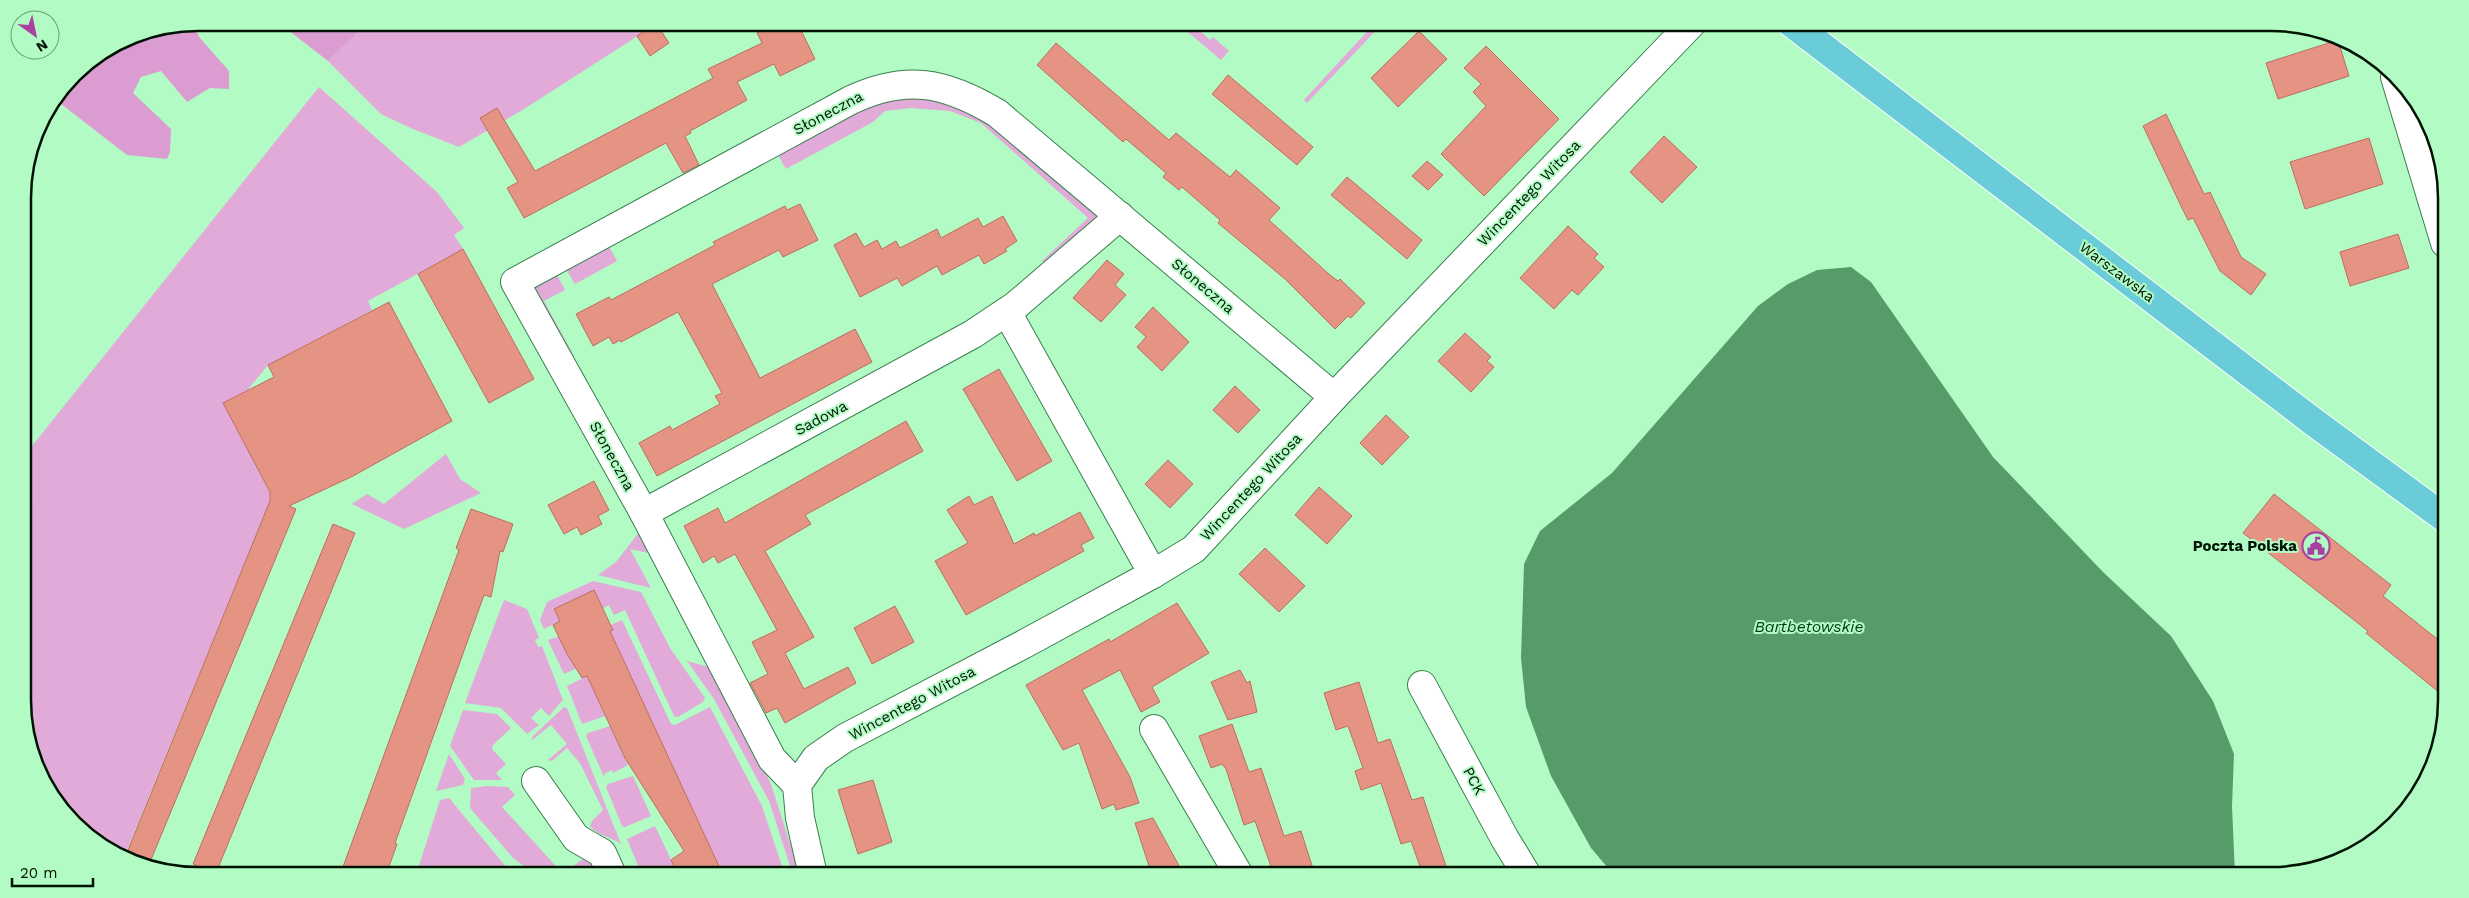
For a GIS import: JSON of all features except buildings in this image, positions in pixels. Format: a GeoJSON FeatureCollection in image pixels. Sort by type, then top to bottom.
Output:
{"type":"FeatureCollection","features":[{"type":"Feature","properties":{"kind":"main road","name":"Warszawska"},"geometry":{"type":"LineString","coordinates":[[1802,31],[2315,423],[2438,513]]}},
{"type":"Feature","properties":{"kind":"street","name":"Wincentego Witosa"},"geometry":{"type":"LineString","coordinates":[[797,786],[816,758],[845,738],[1153,574],[1194,549],[1334,397],[1684,31]]}},
{"type":"Feature","properties":{"kind":"street","name":"Słoneczna"},"geometry":{"type":"LineString","coordinates":[[644,513],[515,282],[851,100],[892,85],[910,84],[944,89],[985,105],[1021,131],[1334,397]]}},
{"type":"Feature","properties":{"kind":"street"},"geometry":{"type":"LineString","coordinates":[[2406,102],[2425,140],[2438,207]]}},
{"type":"Feature","properties":{"kind":"street","name":"Sadowa"},"geometry":{"type":"LineString","coordinates":[[644,513],[913,368],[1007,312],[1120,216]]}},
{"type":"Feature","properties":{"kind":"street"},"geometry":{"type":"LineString","coordinates":[[1007,312],[1153,574]]}},
{"type":"Feature","properties":{"kind":"street"},"geometry":{"type":"LineString","coordinates":[[644,513],[772,759],[797,786],[802,826],[811,867]]}},
{"type":"Feature","properties":{"kind":"street","name":"PCK"},"geometry":{"type":"LineString","coordinates":[[1422,685],[1522,866]]}},
{"type":"Feature","properties":{"kind":"street"},"geometry":{"type":"LineString","coordinates":[[1154,729],[1233,867]]}},
{"type":"Feature","properties":{"kind":"street"},"geometry":{"type":"LineString","coordinates":[[536,781],[576,838],[602,854],[608,867]]}},
{"type":"Feature","properties":{"kind":"shaded area"},"geometry":{"type":"Polygon","coordinates":[[[196,31],[229,71],[229,89],[210,88],[187,102],[161,71],[141,77],[133,93],[171,129],[170,152],[167,159],[127,155],[61,104],[80,80],[106,59],[124,48],[155,37],[196,31]]]}},
{"type":"Feature","properties":{"kind":"shaded area"},"geometry":{"type":"Polygon","coordinates":[[[289,31],[358,31],[328,61],[289,31]]]}},
{"type":"Feature","properties":{"kind":"shaded area"},"geometry":{"type":"Polygon","coordinates":[[[358,31],[646,31],[524,109],[459,147],[381,114],[328,61],[358,31]]]}},
{"type":"Feature","properties":{"kind":"shaded area"},"geometry":{"type":"Polygon","coordinates":[[[1187,31],[1200,31],[1210,40],[1213,37],[1229,51],[1221,60],[1187,31]]]}},
{"type":"Feature","properties":{"kind":"shaded area"},"geometry":{"type":"Polygon","coordinates":[[[1368,31],[1375,31],[1307,103],[1304,100],[1368,31]]]}},
{"type":"Feature","properties":{"kind":"shaded area"},"geometry":{"type":"Polygon","coordinates":[[[319,87],[437,192],[464,228],[454,235],[463,249],[368,301],[372,310],[268,365],[246,392],[224,403],[270,492],[270,501],[127,851],[106,839],[73,810],[48,774],[34,732],[31,700],[31,447],[319,87]]]}},
{"type":"Feature","properties":{"kind":"shaded area"},"geometry":{"type":"Polygon","coordinates":[[[924,95],[981,114],[1097,214],[1096,220],[1046,266],[1042,261],[1088,218],[981,123],[950,111],[910,108],[885,111],[873,122],[786,169],[777,153],[869,104],[924,95]]]}},
{"type":"Feature","properties":{"kind":"shaded area"},"geometry":{"type":"Polygon","coordinates":[[[607,243],[617,261],[575,284],[566,269],[607,243]]]}},
{"type":"Feature","properties":{"kind":"shaded area"},"geometry":{"type":"Polygon","coordinates":[[[556,273],[565,290],[544,301],[574,356],[570,358],[533,291],[539,280],[556,273]]]}},
{"type":"Feature","properties":{"kind":"shaded area"},"geometry":{"type":"Polygon","coordinates":[[[446,454],[460,479],[481,493],[404,529],[352,504],[367,494],[384,504],[446,454]]]}},
{"type":"Feature","properties":{"kind":"shaded area"},"geometry":{"type":"Polygon","coordinates":[[[640,531],[653,554],[630,549],[651,588],[598,575],[616,562],[640,531]]]}},
{"type":"Feature","properties":{"kind":"shaded area"},"geometry":{"type":"Polygon","coordinates":[[[593,581],[641,592],[670,648],[705,698],[703,702],[678,717],[674,716],[625,610],[614,615],[609,605],[603,608],[554,610],[560,621],[544,629],[540,620],[547,602],[593,581]]]}},
{"type":"Feature","properties":{"kind":"shaded area"},"geometry":{"type":"Polygon","coordinates":[[[504,600],[527,609],[539,638],[535,640],[538,647],[542,646],[563,700],[549,716],[541,708],[531,718],[539,725],[527,734],[501,708],[465,703],[504,600]]]}},
{"type":"Feature","properties":{"kind":"shaded area"},"geometry":{"type":"Polygon","coordinates":[[[622,620],[671,724],[675,725],[710,707],[762,806],[782,867],[719,867],[610,631],[610,625],[622,620]]]}},
{"type":"Feature","properties":{"kind":"shaded area"},"geometry":{"type":"Polygon","coordinates":[[[566,634],[582,666],[564,674],[548,640],[566,634]]]}},
{"type":"Feature","properties":{"kind":"shaded area"},"geometry":{"type":"Polygon","coordinates":[[[687,661],[712,668],[771,784],[797,867],[790,867],[769,801],[714,699],[687,661]]]}},
{"type":"Feature","properties":{"kind":"shaded area"},"geometry":{"type":"Polygon","coordinates":[[[587,676],[605,716],[582,724],[567,686],[587,676]]]}},
{"type":"Feature","properties":{"kind":"shaded area"},"geometry":{"type":"Polygon","coordinates":[[[564,707],[567,708],[621,844],[597,832],[590,826],[592,821],[603,810],[580,763],[567,748],[552,761],[548,760],[567,744],[551,725],[532,740],[532,737],[564,707]]]}},
{"type":"Feature","properties":{"kind":"shaded area"},"geometry":{"type":"Polygon","coordinates":[[[463,710],[497,714],[511,728],[493,745],[492,749],[506,764],[496,773],[502,780],[474,780],[450,746],[463,710]]]}},
{"type":"Feature","properties":{"kind":"shaded area"},"geometry":{"type":"Polygon","coordinates":[[[610,726],[628,765],[613,773],[612,770],[605,773],[604,777],[586,736],[588,733],[610,726]]]}},
{"type":"Feature","properties":{"kind":"shaded area"},"geometry":{"type":"Polygon","coordinates":[[[449,754],[465,779],[463,785],[436,791],[449,754]]]}},
{"type":"Feature","properties":{"kind":"shaded area"},"geometry":{"type":"Polygon","coordinates":[[[633,776],[651,816],[625,827],[622,826],[606,787],[608,784],[633,776]]]}},
{"type":"Feature","properties":{"kind":"shaded area"},"geometry":{"type":"Polygon","coordinates":[[[487,786],[508,787],[515,795],[502,807],[556,867],[525,867],[513,858],[470,808],[471,788],[487,786]]]}},
{"type":"Feature","properties":{"kind":"shaded area"},"geometry":{"type":"Polygon","coordinates":[[[449,798],[506,867],[419,867],[440,800],[449,798]]]}},
{"type":"Feature","properties":{"kind":"shaded area"},"geometry":{"type":"Polygon","coordinates":[[[655,826],[674,866],[639,867],[627,839],[655,826]]]}},
{"type":"Feature","properties":{"kind":"shaded area"},"geometry":{"type":"Polygon","coordinates":[[[584,858],[588,858],[595,867],[572,867],[584,858]]]}},
{"type":"Feature","properties":{"kind":"water","name":"Bartbetowskie"},"geometry":{"type":"Polygon","coordinates":[[[1851,267],[1871,282],[1993,457],[2103,572],[2171,636],[2213,701],[2234,754],[2232,806],[2235,866],[1607,866],[1591,848],[1551,776],[1526,707],[1521,658],[1524,564],[1540,531],[1612,473],[1758,306],[1788,284],[1817,270],[1851,267]]]}},
{"type":"Feature","properties":{"kind":"place","name":"Poczta Polska"},"geometry":{"type":"Point","coordinates":[2316,546]}}]}
